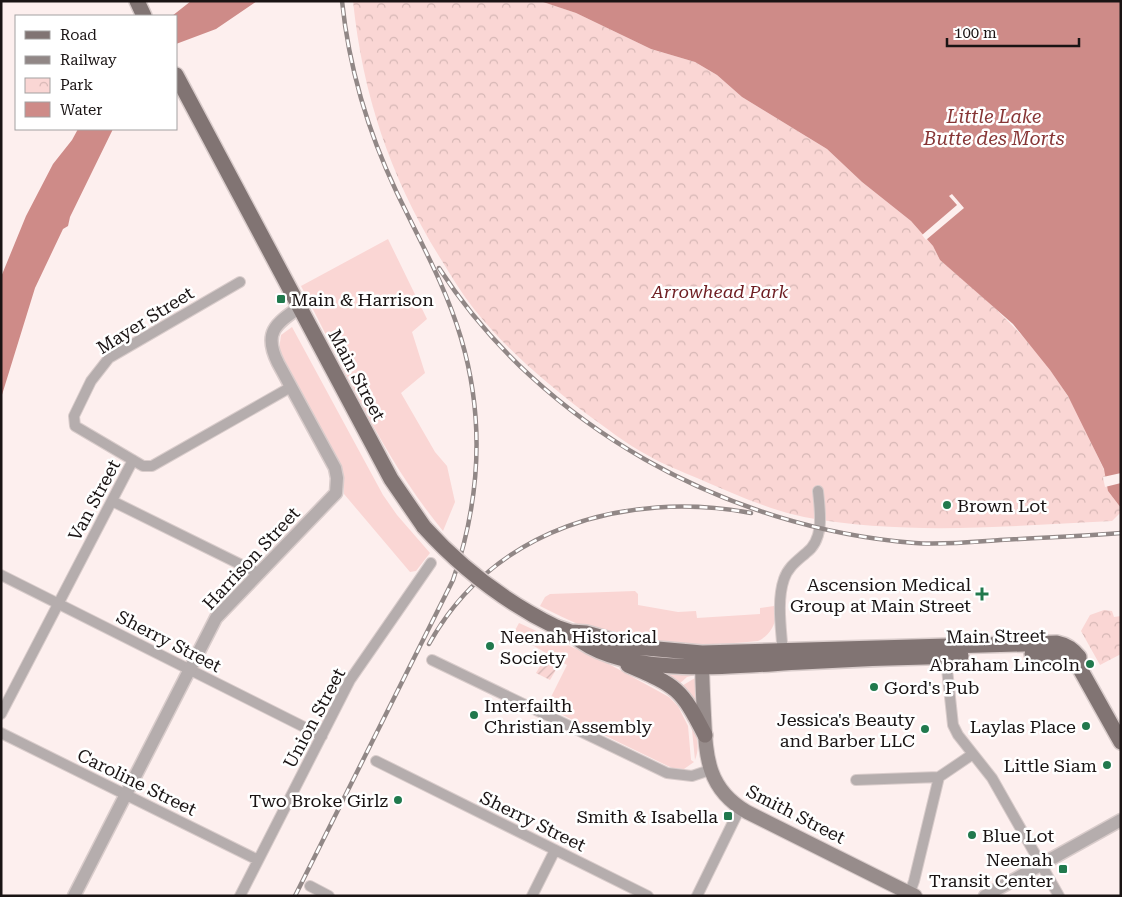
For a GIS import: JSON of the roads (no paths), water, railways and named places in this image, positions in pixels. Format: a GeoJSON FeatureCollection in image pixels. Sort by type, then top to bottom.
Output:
{"type":"FeatureCollection","features":[{"type":"Feature","properties":{"kind":"main road"},"geometry":{"type":"LineString","coordinates":[[136,1],[143,15]]}},
{"type":"Feature","properties":{"kind":"main road","name":"Main Street"},"geometry":{"type":"LineString","coordinates":[[178,79],[392,479],[424,527],[454,559],[487,586],[513,604],[556,627],[571,632],[586,633],[702,660]]}},
{"type":"Feature","properties":{"kind":"main road","name":"Main Street"},"geometry":{"type":"LineString","coordinates":[[571,632],[582,642],[612,654],[660,664],[783,656],[945,651],[1057,643],[1067,646],[1079,657],[1078,667],[1121,742]]}},
{"type":"Feature","properties":{"kind":"main road"},"geometry":{"type":"LineString","coordinates":[[612,654],[676,689],[688,702],[705,735]]}},
{"type":"Feature","properties":{"kind":"main road"},"geometry":{"type":"LineString","coordinates":[[702,660],[705,735],[710,770]]}},
{"type":"Feature","properties":{"kind":"main road","name":"Smith Street"},"geometry":{"type":"LineString","coordinates":[[710,770],[721,790],[740,808],[912,894]]}},
{"type":"Feature","properties":{"kind":"street","name":"Mayer Street"},"geometry":{"type":"LineString","coordinates":[[132,460],[76,428],[74,416],[91,381],[109,358],[240,282]]}},
{"type":"Feature","properties":{"kind":"street","name":"Harrison Street"},"geometry":{"type":"LineString","coordinates":[[74,896],[216,618],[332,498],[338,486],[335,468],[273,353],[271,340],[277,324],[300,308]]}},
{"type":"Feature","properties":{"kind":"street","name":"Van Street"},"geometry":{"type":"LineString","coordinates":[[1,714],[132,460],[143,466],[152,466],[291,387]]}},
{"type":"Feature","properties":{"kind":"street"},"geometry":{"type":"LineString","coordinates":[[783,656],[781,589],[790,568],[807,553],[816,539],[820,522],[818,491]]}},
{"type":"Feature","properties":{"kind":"street"},"geometry":{"type":"LineString","coordinates":[[112,501],[258,573]]}},
{"type":"Feature","properties":{"kind":"street","name":"Union Street"},"geometry":{"type":"LineString","coordinates":[[240,896],[350,680],[431,563]]}},
{"type":"Feature","properties":{"kind":"street","name":"Sherry Street"},"geometry":{"type":"LineString","coordinates":[[1,575],[322,736]]}},
{"type":"Feature","properties":{"kind":"street"},"geometry":{"type":"LineString","coordinates":[[945,651],[953,725],[958,735],[992,778],[1059,896]]}},
{"type":"Feature","properties":{"kind":"street"},"geometry":{"type":"LineString","coordinates":[[432,660],[667,773],[692,776],[710,770]]}},
{"type":"Feature","properties":{"kind":"street","name":"Caroline Street"},"geometry":{"type":"LineString","coordinates":[[1,733],[258,860]]}},
{"type":"Feature","properties":{"kind":"street"},"geometry":{"type":"LineString","coordinates":[[856,780],[939,777],[973,754]]}},
{"type":"Feature","properties":{"kind":"street","name":"Sherry Street"},"geometry":{"type":"LineString","coordinates":[[376,761],[648,896]]}},
{"type":"Feature","properties":{"kind":"street"},"geometry":{"type":"LineString","coordinates":[[912,894],[939,777]]}},
{"type":"Feature","properties":{"kind":"street"},"geometry":{"type":"LineString","coordinates":[[697,896],[740,808]]}},
{"type":"Feature","properties":{"kind":"street"},"geometry":{"type":"LineString","coordinates":[[985,896],[1121,820]]}},
{"type":"Feature","properties":{"kind":"street"},"geometry":{"type":"LineString","coordinates":[[532,896],[555,850]]}},
{"type":"Feature","properties":{"kind":"street"},"geometry":{"type":"LineString","coordinates":[[310,886],[328,896]]}},
{"type":"Feature","properties":{"kind":"water"},"geometry":{"type":"Polygon","coordinates":[[[191,1],[257,1],[216,29],[178,43],[178,15],[173,15],[191,1]]]}},
{"type":"Feature","properties":{"kind":"water","name":"Little Lake Butte des Morts"},"geometry":{"type":"Polygon","coordinates":[[[540,1],[1121,1],[1121,508],[1108,491],[1104,469],[1068,396],[1050,370],[1013,324],[940,260],[933,246],[911,221],[862,182],[827,149],[742,97],[717,75],[695,62],[651,49],[576,13],[540,1]]]}},
{"type":"Feature","properties":{"kind":"water"},"geometry":{"type":"Polygon","coordinates":[[[77,130],[113,130],[70,217],[68,226],[63,229],[35,288],[1,398],[1,277],[26,216],[53,164],[77,130]]]}},
{"type":"Feature","properties":{"kind":"railway"},"geometry":{"type":"LineString","coordinates":[[295,896],[453,580],[469,520],[476,460],[474,399],[469,368],[461,338],[440,282],[377,147],[361,99],[349,51],[342,1]]}},
{"type":"Feature","properties":{"kind":"railway"},"geometry":{"type":"LineString","coordinates":[[439,268],[481,325],[530,376],[585,421],[645,460],[709,491],[776,516],[845,533],[915,543],[958,543],[1121,533]]}},
{"type":"Feature","properties":{"kind":"railway"},"geometry":{"type":"LineString","coordinates":[[429,644],[456,604],[489,571],[526,546],[567,526],[611,514],[657,507],[704,507],[751,513]]}},
{"type":"Feature","properties":{"kind":"place","name":"Main & Harrison"},"geometry":{"type":"Point","coordinates":[281,299]}},
{"type":"Feature","properties":{"kind":"place","name":"Brown Lot"},"geometry":{"type":"Point","coordinates":[947,505]}},
{"type":"Feature","properties":{"kind":"place","name":"Ascension Medical Group at Main Street"},"geometry":{"type":"Point","coordinates":[982,594]}},
{"type":"Feature","properties":{"kind":"place","name":"Neenah Historical Society"},"geometry":{"type":"Point","coordinates":[490,646]}},
{"type":"Feature","properties":{"kind":"place","name":"Abraham Lincoln"},"geometry":{"type":"Point","coordinates":[1090,664]}},
{"type":"Feature","properties":{"kind":"place","name":"Gord's Pub"},"geometry":{"type":"Point","coordinates":[874,687]}},
{"type":"Feature","properties":{"kind":"place","name":"Interfailth Christian Assembly"},"geometry":{"type":"Point","coordinates":[474,715]}},
{"type":"Feature","properties":{"kind":"place","name":"Laylas Place"},"geometry":{"type":"Point","coordinates":[1086,726]}},
{"type":"Feature","properties":{"kind":"place","name":"Jessica's Beauty and Barber LLC"},"geometry":{"type":"Point","coordinates":[925,729]}},
{"type":"Feature","properties":{"kind":"place","name":"Little Siam"},"geometry":{"type":"Point","coordinates":[1107,765]}},
{"type":"Feature","properties":{"kind":"place","name":"Two Broke Girlz"},"geometry":{"type":"Point","coordinates":[398,800]}},
{"type":"Feature","properties":{"kind":"place","name":"Smith & Isabella"},"geometry":{"type":"Point","coordinates":[728,816]}},
{"type":"Feature","properties":{"kind":"place","name":"Blue Lot"},"geometry":{"type":"Point","coordinates":[972,835]}},
{"type":"Feature","properties":{"kind":"place","name":"Neenah Transit Center"},"geometry":{"type":"Point","coordinates":[1063,869]}},
{"type":"Feature","properties":{"kind":"park label","name":"Arrowhead Park"},"geometry":{"type":"Point","coordinates":[720,291]}}]}
